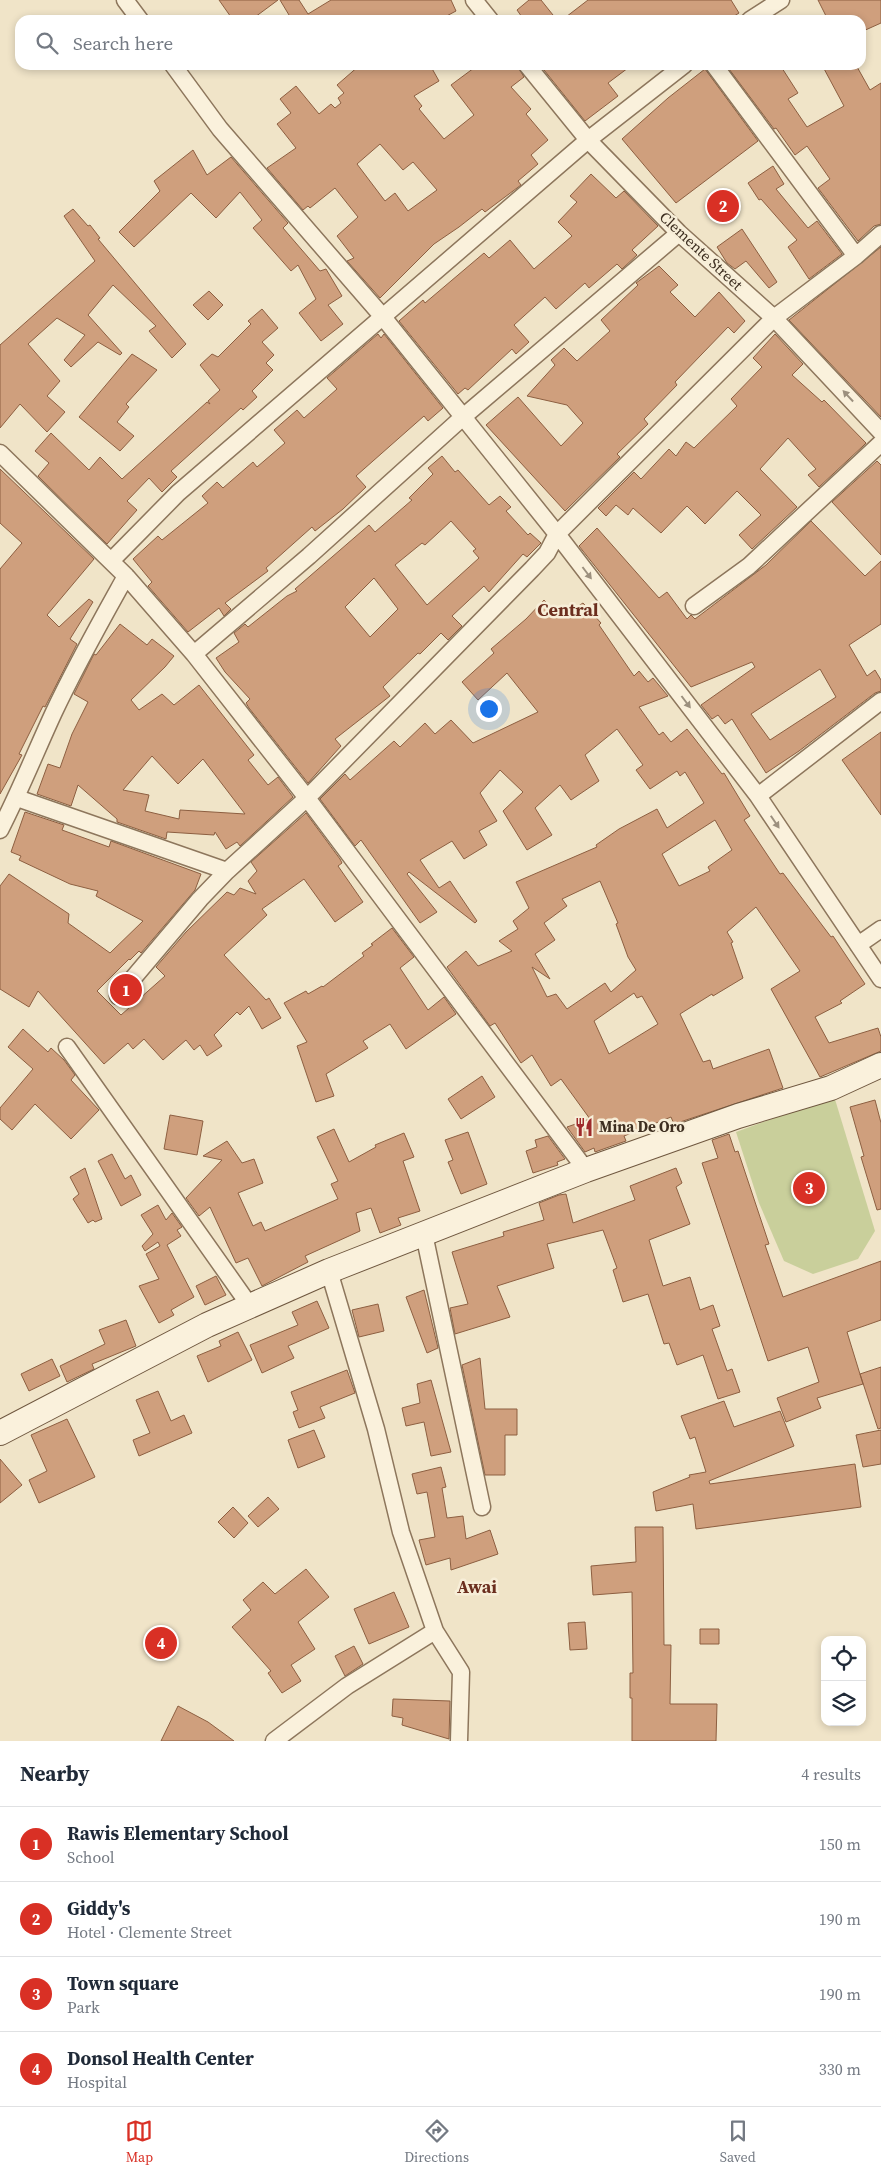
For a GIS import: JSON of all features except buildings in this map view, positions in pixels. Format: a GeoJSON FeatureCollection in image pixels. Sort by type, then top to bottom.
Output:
{"type":"FeatureCollection","features":[{"type":"Feature","properties":{"kind":"main road"},"geometry":{"type":"LineString","coordinates":[[0,1434],[207,1325],[334,1269],[586,1170],[738,1116],[831,1088],[881,1065]]}},
{"type":"Feature","properties":{"kind":"street"},"geometry":{"type":"LineString","coordinates":[[125,0],[136,15]]}},
{"type":"Feature","properties":{"kind":"street"},"geometry":{"type":"LineString","coordinates":[[474,0],[486,15]]}},
{"type":"Feature","properties":{"kind":"street"},"geometry":{"type":"LineString","coordinates":[[758,15],[781,0]]}},
{"type":"Feature","properties":{"kind":"street"},"geometry":{"type":"LineString","coordinates":[[177,70],[220,129],[383,317],[557,534],[758,796],[881,979]]}},
{"type":"Feature","properties":{"kind":"street","name":"Clemente Street"},"geometry":{"type":"LineString","coordinates":[[531,70],[588,140],[679,233],[774,318],[881,432]]}},
{"type":"Feature","properties":{"kind":"street"},"geometry":{"type":"LineString","coordinates":[[111,561],[178,493],[588,140],[678,70]]}},
{"type":"Feature","properties":{"kind":"street"},"geometry":{"type":"LineString","coordinates":[[718,70],[856,256]]}},
{"type":"Feature","properties":{"kind":"street"},"geometry":{"type":"LineString","coordinates":[[194,654],[309,556],[463,418],[679,233]]}},
{"type":"Feature","properties":{"kind":"street"},"geometry":{"type":"LineString","coordinates":[[118,996],[200,899],[227,871],[307,798],[532,569],[547,553],[557,534],[774,318],[856,256],[881,234]]}},
{"type":"Feature","properties":{"kind":"street"},"geometry":{"type":"LineString","coordinates":[[694,606],[749,566],[881,443]]}},
{"type":"Feature","properties":{"kind":"street"},"geometry":{"type":"LineString","coordinates":[[0,453],[126,576],[194,654],[307,798],[394,917],[586,1170]]}},
{"type":"Feature","properties":{"kind":"street"},"geometry":{"type":"LineString","coordinates":[[0,830],[17,798],[55,711],[95,630],[126,576]]}},
{"type":"Feature","properties":{"kind":"street"},"geometry":{"type":"LineString","coordinates":[[758,796],[881,701]]}},
{"type":"Feature","properties":{"kind":"street"},"geometry":{"type":"LineString","coordinates":[[17,798],[227,871]]}},
{"type":"Feature","properties":{"kind":"street"},"geometry":{"type":"LineString","coordinates":[[858,946],[881,929]]}},
{"type":"Feature","properties":{"kind":"street"},"geometry":{"type":"LineString","coordinates":[[66,1047],[250,1306]]}},
{"type":"Feature","properties":{"kind":"street"},"geometry":{"type":"LineString","coordinates":[[424,1234],[482,1507]]}},
{"type":"Feature","properties":{"kind":"street"},"geometry":{"type":"LineString","coordinates":[[334,1269],[401,1532],[435,1631],[461,1672],[459,1741]]}},
{"type":"Feature","properties":{"kind":"street"},"geometry":{"type":"LineString","coordinates":[[274,1741],[348,1686],[435,1631]]}},
{"type":"Feature","properties":{"kind":"green space"},"geometry":{"type":"Polygon","coordinates":[[[834,1096],[875,1231],[858,1259],[813,1274],[784,1261],[759,1203],[736,1132],[834,1096]]]}},
{"type":"Feature","properties":{"kind":"place","name":"Giddy's"},"geometry":{"type":"Point","coordinates":[723,206]}},
{"type":"Feature","properties":{"kind":"place","name":"Rawis Elementary School"},"geometry":{"type":"Point","coordinates":[126,990]}},
{"type":"Feature","properties":{"kind":"place","name":"Mina De Oro"},"geometry":{"type":"Point","coordinates":[584,1127]}},
{"type":"Feature","properties":{"kind":"place","name":"Town square"},"geometry":{"type":"Point","coordinates":[809,1188]}},
{"type":"Feature","properties":{"kind":"place","name":"Donsol Health Center"},"geometry":{"type":"Point","coordinates":[161,1643]}},
{"type":"Feature","properties":{"kind":"district","name":"Central"},"geometry":{"type":"Point","coordinates":[568,610]}},
{"type":"Feature","properties":{"kind":"district","name":"Awai"},"geometry":{"type":"Point","coordinates":[477,1587]}}]}
